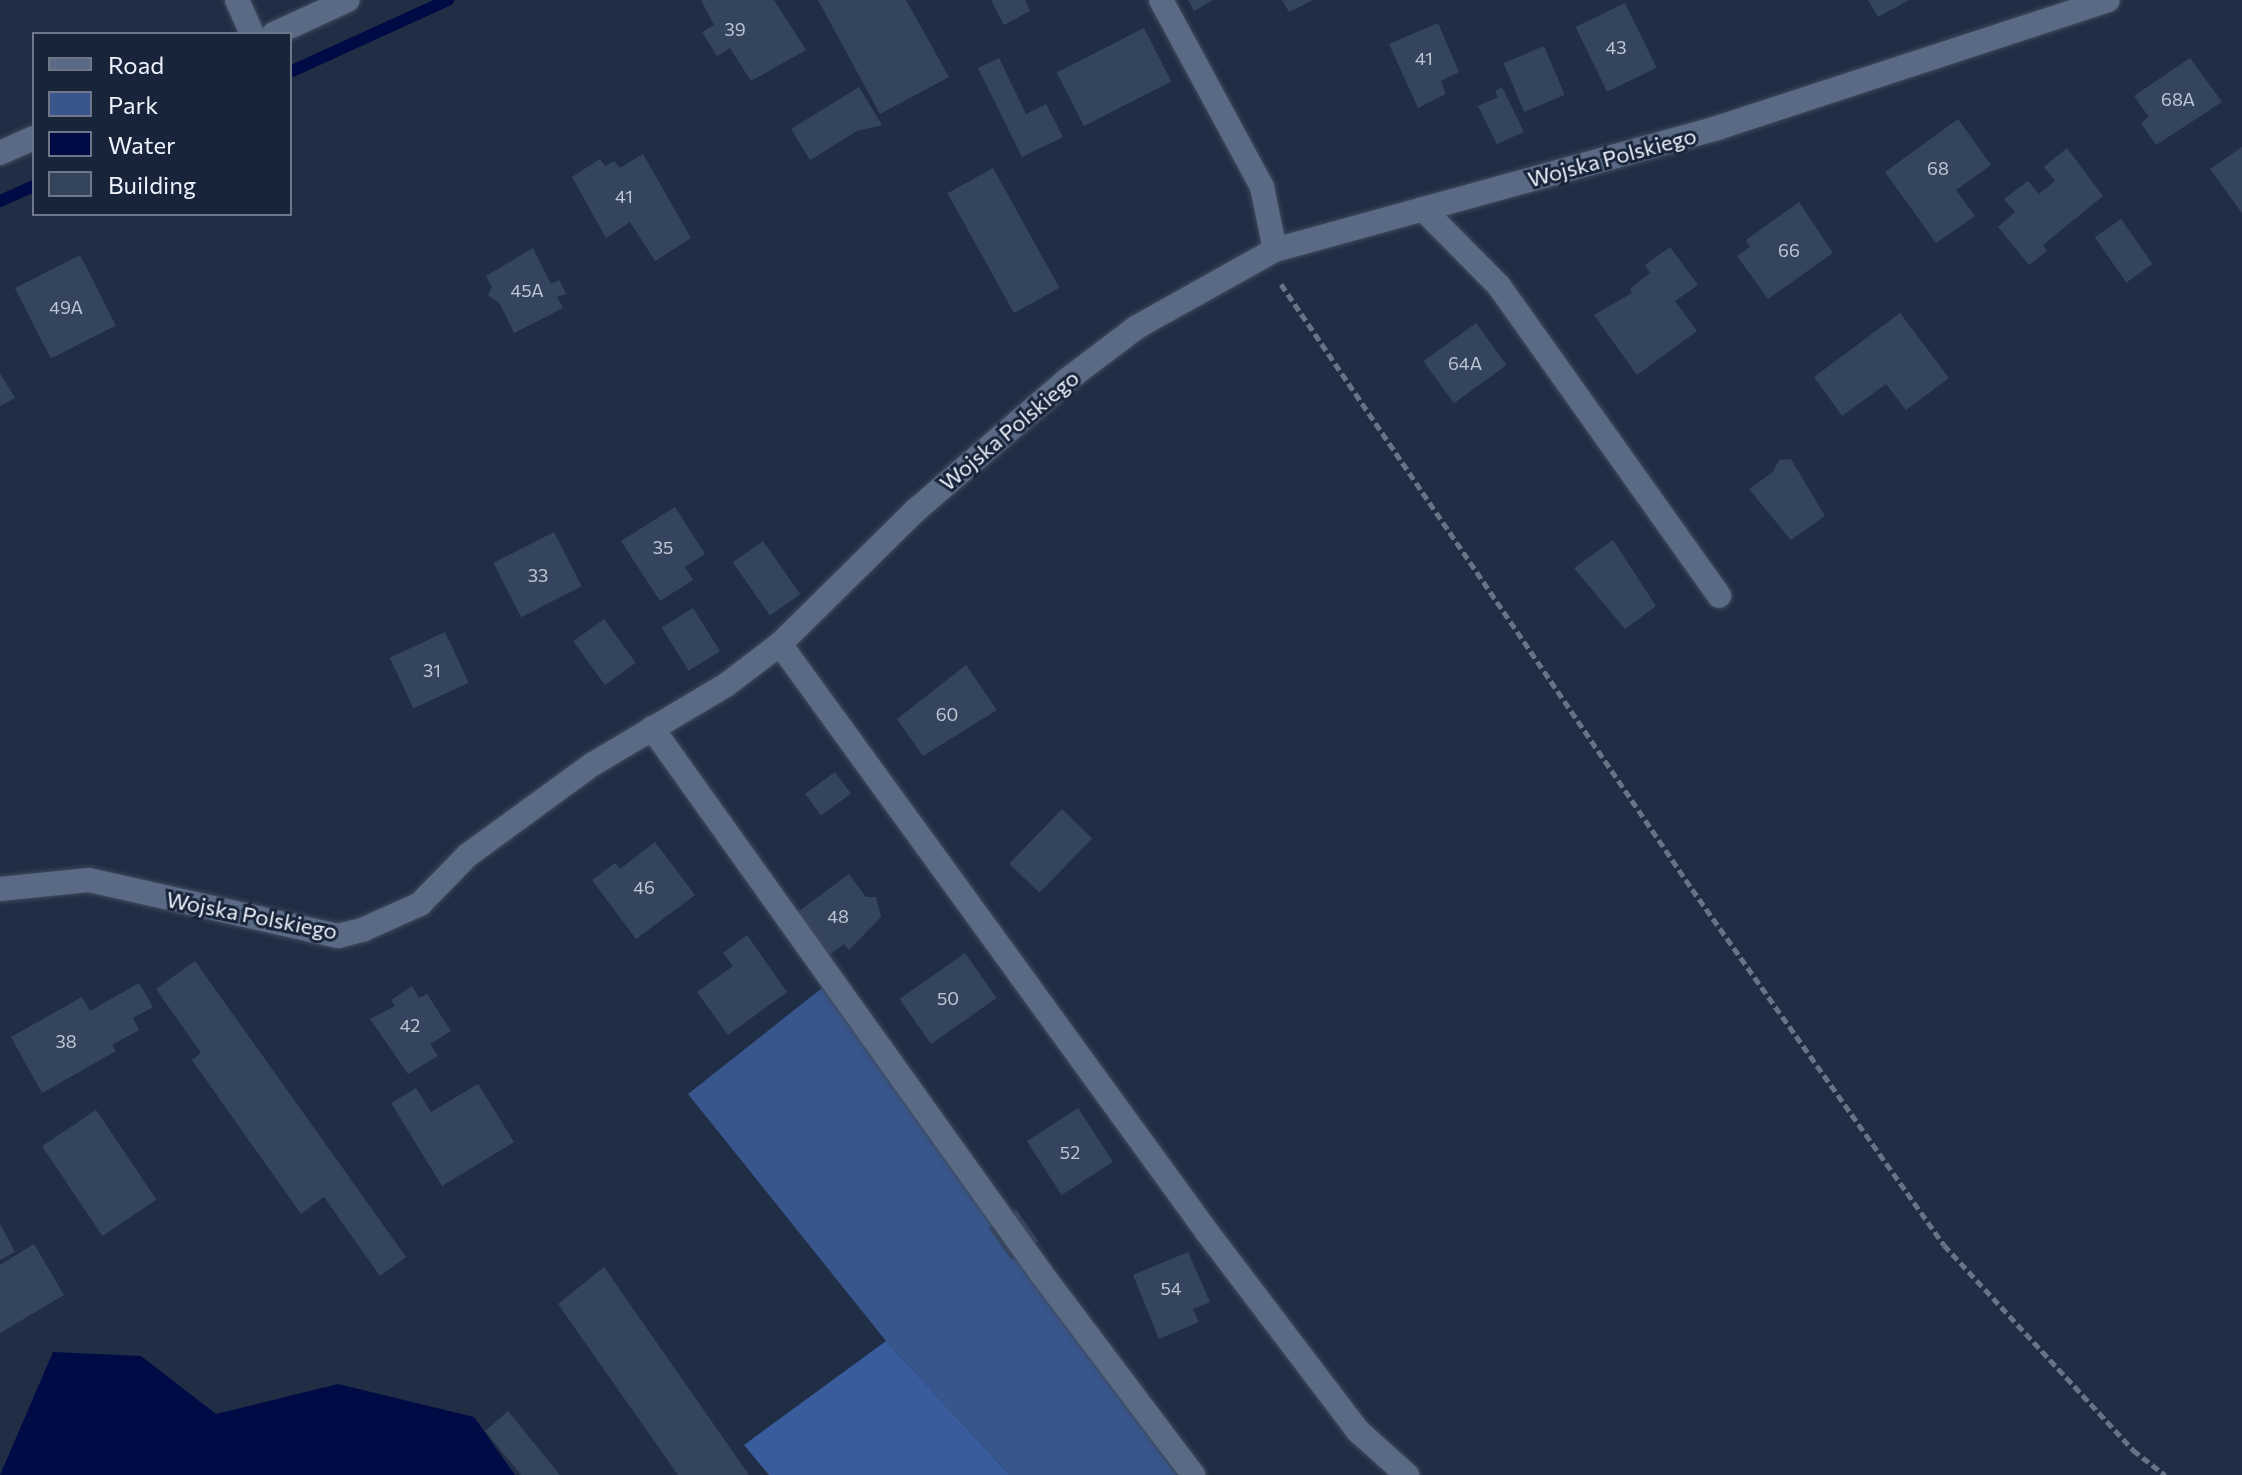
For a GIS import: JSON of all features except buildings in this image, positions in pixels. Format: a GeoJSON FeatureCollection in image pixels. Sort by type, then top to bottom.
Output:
{"type":"FeatureCollection","features":[{"type":"Feature","properties":{"kind":"street"},"geometry":{"type":"LineString","coordinates":[[237,0],[251,32]]}},
{"type":"Feature","properties":{"kind":"street"},"geometry":{"type":"LineString","coordinates":[[278,32],[348,0]]}},
{"type":"Feature","properties":{"kind":"street"},"geometry":{"type":"LineString","coordinates":[[1161,0],[1262,187],[1275,250]]}},
{"type":"Feature","properties":{"kind":"street","name":"Wojska Polskiego"},"geometry":{"type":"LineString","coordinates":[[0,889],[89,880],[338,936],[420,904],[468,855],[652,728],[726,685],[780,644],[916,510],[1067,380],[1137,327],[1275,250],[1717,128],[2108,0]]}},
{"type":"Feature","properties":{"kind":"street"},"geometry":{"type":"LineString","coordinates":[[0,153],[32,139]]}},
{"type":"Feature","properties":{"kind":"street"},"geometry":{"type":"LineString","coordinates":[[1423,209],[1499,286],[1719,596]]}},
{"type":"Feature","properties":{"kind":"street"},"geometry":{"type":"LineString","coordinates":[[780,644],[1216,1244],[1358,1431],[1407,1475]]}},
{"type":"Feature","properties":{"kind":"street"},"geometry":{"type":"LineString","coordinates":[[652,728],[1041,1273],[1193,1475]]}},
{"type":"Feature","properties":{"kind":"path"},"geometry":{"type":"LineString","coordinates":[[1275,250],[1275,276],[1692,889],[1944,1245],[2133,1450],[2165,1475]]}},
{"type":"Feature","properties":{"kind":"green space"},"geometry":{"type":"Polygon","coordinates":[[[822,988],[1177,1475],[1010,1475],[886,1341],[688,1094],[822,988]]]}},
{"type":"Feature","properties":{"kind":"shaded area"},"geometry":{"type":"Polygon","coordinates":[[[886,1341],[1010,1475],[769,1475],[744,1445],[886,1341]]]}},
{"type":"Feature","properties":{"kind":"water"},"geometry":{"type":"Polygon","coordinates":[[[53,1352],[141,1356],[216,1414],[338,1384],[474,1417],[515,1475],[0,1475],[53,1352]]]}},
{"type":"Feature","properties":{"kind":"waterway"},"geometry":{"type":"LineString","coordinates":[[292,71],[448,0]]}},
{"type":"Feature","properties":{"kind":"waterway"},"geometry":{"type":"LineString","coordinates":[[0,201],[32,187]]}}]}
